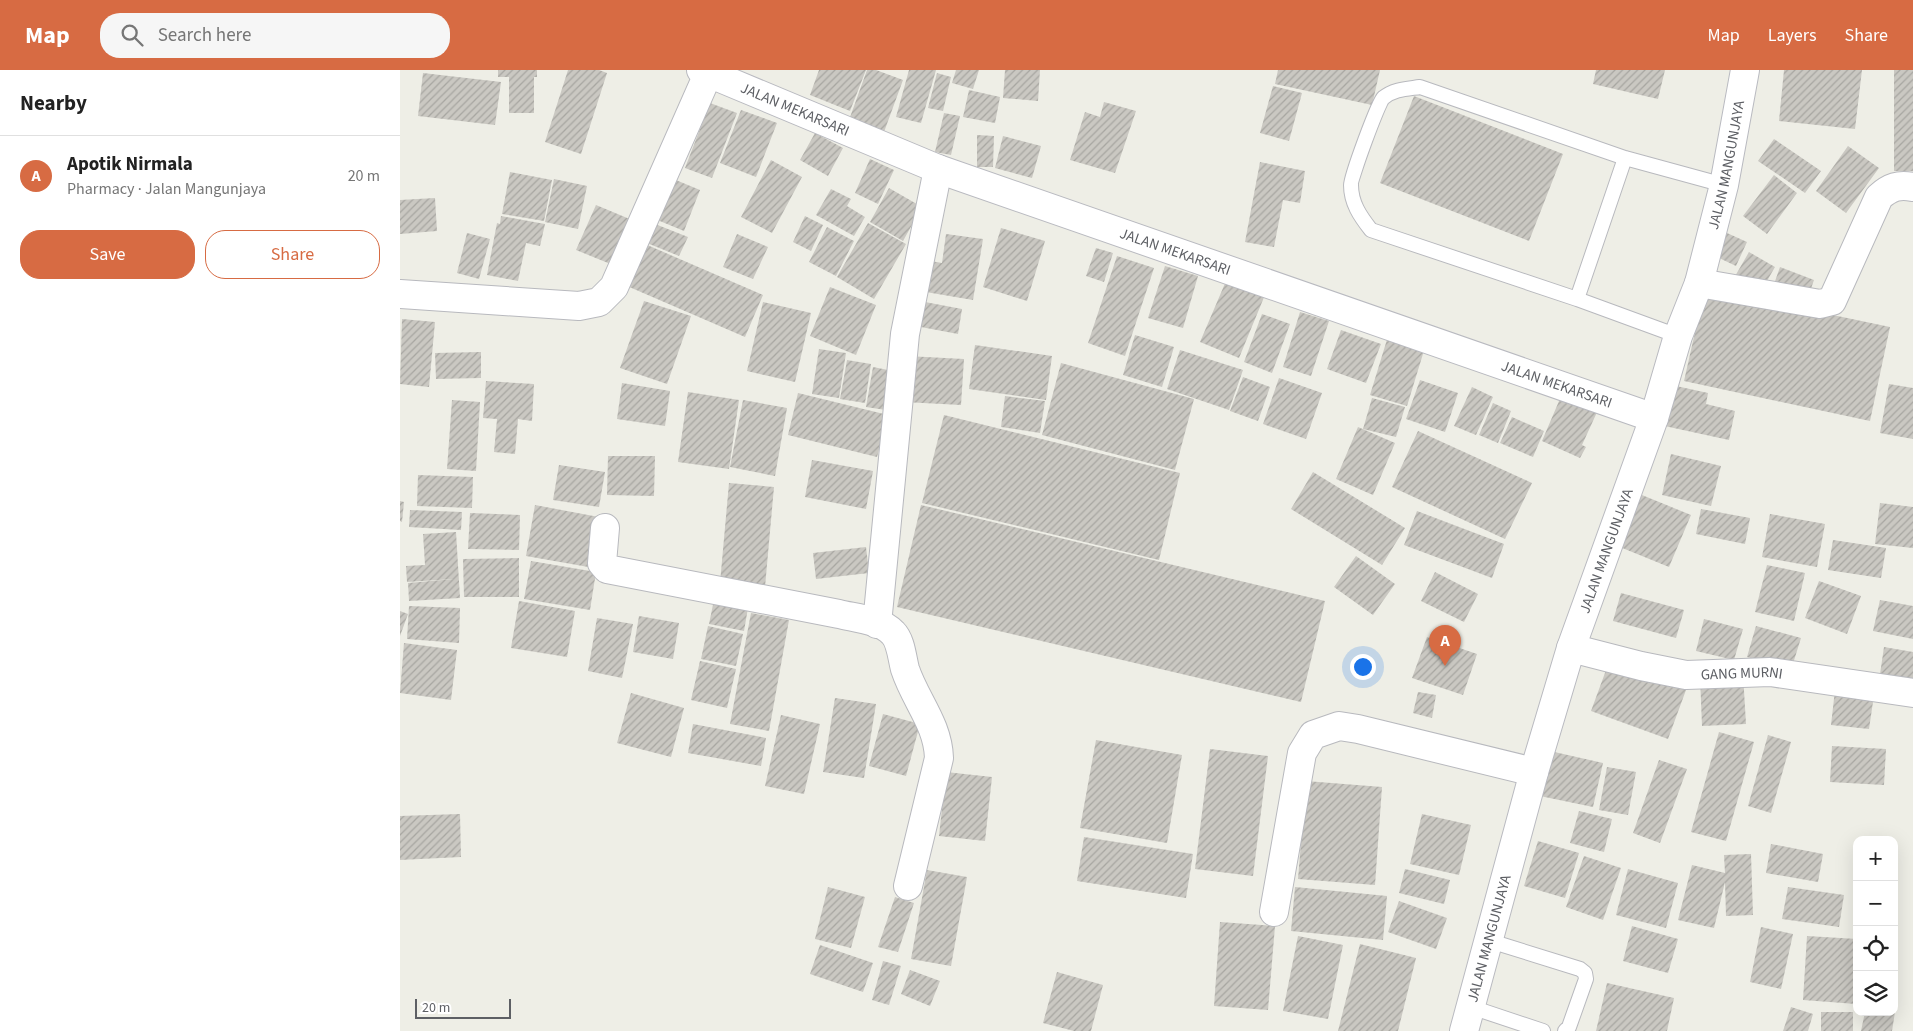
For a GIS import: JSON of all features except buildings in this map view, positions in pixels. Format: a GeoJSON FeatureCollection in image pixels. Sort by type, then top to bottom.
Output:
{"type":"FeatureCollection","features":[{"type":"Feature","properties":{"kind":"street","name":"JALAN MANGUNJAYA"},"geometry":{"type":"LineString","coordinates":[[1468,1019],[1534,772],[1572,648],[1654,418],[1678,336],[1699,284],[1724,185],[1745,70]]}},
{"type":"Feature","properties":{"kind":"street","name":"JALAN MEKARSARI"},"geometry":{"type":"LineString","coordinates":[[705,72],[938,170],[1654,418]]}},
{"type":"Feature","properties":{"kind":"street"},"geometry":{"type":"LineString","coordinates":[[400,294],[578,306],[599,302],[614,287],[705,72]]}},
{"type":"Feature","properties":{"kind":"street"},"geometry":{"type":"LineString","coordinates":[[876,624],[905,334],[938,170]]}},
{"type":"Feature","properties":{"kind":"street"},"geometry":{"type":"LineString","coordinates":[[1699,284],[1820,304],[1832,301],[1879,197],[1888,188],[1904,185],[1913,187]]}},
{"type":"Feature","properties":{"kind":"street"},"geometry":{"type":"LineString","coordinates":[[604,528],[602,563],[607,569],[839,614],[876,624],[894,632],[899,643],[909,682],[932,726],[939,748],[939,758],[908,886]]}},
{"type":"Feature","properties":{"kind":"street","name":"GANG MURNI"},"geometry":{"type":"LineString","coordinates":[[1572,648],[1641,666],[1686,675],[1770,672],[1913,693]]}},
{"type":"Feature","properties":{"kind":"street"},"geometry":{"type":"LineString","coordinates":[[1274,912],[1302,753],[1313,735],[1339,726],[1358,729],[1534,772]]}},
{"type":"Feature","properties":{"kind":"lane"},"geometry":{"type":"LineString","coordinates":[[1678,336],[1371,230],[1358,214],[1350,183],[1382,99],[1397,90],[1420,87],[1625,158],[1724,185]]}},
{"type":"Feature","properties":{"kind":"lane"},"geometry":{"type":"LineString","coordinates":[[1577,300],[1625,158]]}},
{"type":"Feature","properties":{"kind":"lane"},"geometry":{"type":"LineString","coordinates":[[1490,941],[1580,969],[1585,973],[1586,979],[1569,1028],[1565,1031]]}},
{"type":"Feature","properties":{"kind":"lane"},"geometry":{"type":"LineString","coordinates":[[1468,1019],[1543,1031]]}},
{"type":"Feature","properties":{"kind":"place","name":"Apotik Nirmala"},"geometry":{"type":"Point","coordinates":[1445,666]}}]}
